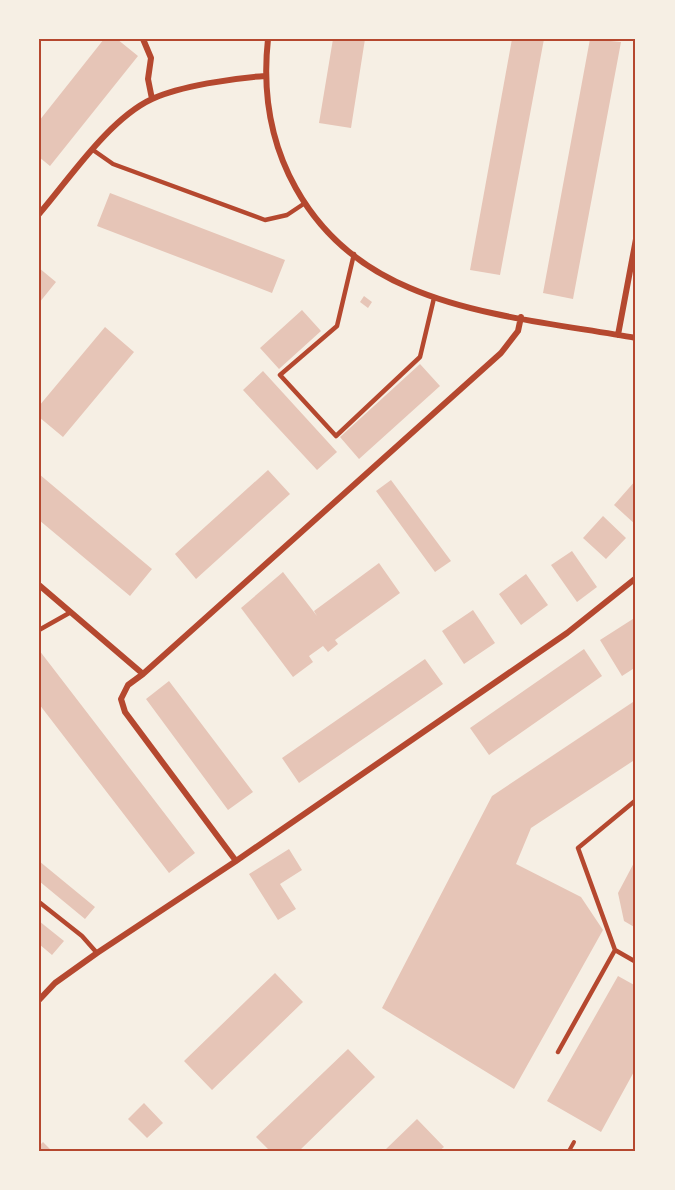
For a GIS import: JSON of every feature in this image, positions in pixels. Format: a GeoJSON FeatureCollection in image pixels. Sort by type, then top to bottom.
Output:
{"type":"FeatureCollection","features":[{"type":"Feature","properties":{"kind":"street"},"geometry":{"type":"LineString","coordinates":[[143,39],[151,58],[148,79],[152,99]]}},
{"type":"Feature","properties":{"kind":"street"},"geometry":{"type":"LineString","coordinates":[[268,39],[266,100],[274,139],[291,182],[305,203],[337,240],[354,254],[386,278],[434,298],[636,339]]}},
{"type":"Feature","properties":{"kind":"street"},"geometry":{"type":"LineString","coordinates":[[39,214],[119,123],[152,99],[234,79],[265,76]]}},
{"type":"Feature","properties":{"kind":"street"},"geometry":{"type":"LineString","coordinates":[[618,335],[636,239]]}},
{"type":"Feature","properties":{"kind":"street"},"geometry":{"type":"LineString","coordinates":[[236,861],[125,712],[122,699],[128,685],[501,353],[519,331],[521,317]]}},
{"type":"Feature","properties":{"kind":"street"},"geometry":{"type":"LineString","coordinates":[[39,1000],[55,983],[97,953],[236,861],[567,633],[635,580]]}},
{"type":"Feature","properties":{"kind":"street"},"geometry":{"type":"LineString","coordinates":[[39,585],[143,674]]}},
{"type":"Feature","properties":{"kind":"lane"},"geometry":{"type":"LineString","coordinates":[[93,150],[113,164],[266,220],[287,215],[305,203]]}},
{"type":"Feature","properties":{"kind":"lane"},"geometry":{"type":"LineString","coordinates":[[354,254],[337,326],[280,375],[336,436],[420,357],[434,298]]}},
{"type":"Feature","properties":{"kind":"lane"},"geometry":{"type":"LineString","coordinates":[[39,630],[71,612]]}},
{"type":"Feature","properties":{"kind":"lane"},"geometry":{"type":"LineString","coordinates":[[636,800],[578,848],[615,950],[636,962]]}},
{"type":"Feature","properties":{"kind":"lane"},"geometry":{"type":"LineString","coordinates":[[39,902],[82,936],[97,953]]}},
{"type":"Feature","properties":{"kind":"lane"},"geometry":{"type":"LineString","coordinates":[[558,1053],[615,950]]}},
{"type":"Feature","properties":{"kind":"path"},"geometry":{"type":"LineString","coordinates":[[569,1151],[574,1142]]}},
{"type":"Feature","properties":{"kind":"building"},"geometry":{"type":"Polygon","coordinates":[[[104,39],[117,39],[138,56],[50,166],[39,157],[39,121],[104,39]]]}},
{"type":"Feature","properties":{"kind":"building"},"geometry":{"type":"Polygon","coordinates":[[[333,39],[365,39],[351,128],[319,123],[333,39]]]}},
{"type":"Feature","properties":{"kind":"building"},"geometry":{"type":"Polygon","coordinates":[[[512,39],[544,39],[500,275],[470,270],[512,39]]]}},
{"type":"Feature","properties":{"kind":"building"},"geometry":{"type":"Polygon","coordinates":[[[590,39],[621,42],[573,299],[543,293],[590,39]]]}},
{"type":"Feature","properties":{"kind":"building"},"geometry":{"type":"Polygon","coordinates":[[[110,193],[285,260],[272,293],[97,226],[110,193]]]}},
{"type":"Feature","properties":{"kind":"building"},"geometry":{"type":"Polygon","coordinates":[[[39,268],[56,282],[39,303],[39,268]]]}},
{"type":"Feature","properties":{"kind":"building"},"geometry":{"type":"Polygon","coordinates":[[[364,296],[372,302],[368,308],[360,302],[364,296]]]}},
{"type":"Feature","properties":{"kind":"building"},"geometry":{"type":"Polygon","coordinates":[[[302,310],[321,331],[279,369],[260,348],[302,310]]]}},
{"type":"Feature","properties":{"kind":"building"},"geometry":{"type":"Polygon","coordinates":[[[105,327],[134,352],[63,437],[39,417],[39,406],[105,327]]]}},
{"type":"Feature","properties":{"kind":"building"},"geometry":{"type":"Polygon","coordinates":[[[420,364],[440,386],[359,459],[340,437],[420,364]]]}},
{"type":"Feature","properties":{"kind":"building"},"geometry":{"type":"Polygon","coordinates":[[[263,371],[337,452],[317,470],[243,390],[263,371]]]}},
{"type":"Feature","properties":{"kind":"building"},"geometry":{"type":"Polygon","coordinates":[[[268,470],[290,494],[196,579],[175,554],[268,470]]]}},
{"type":"Feature","properties":{"kind":"building"},"geometry":{"type":"Polygon","coordinates":[[[39,474],[152,569],[130,596],[39,520],[39,474]]]}},
{"type":"Feature","properties":{"kind":"building"},"geometry":{"type":"Polygon","coordinates":[[[391,480],[451,561],[435,572],[376,491],[391,480]]]}},
{"type":"Feature","properties":{"kind":"building"},"geometry":{"type":"Polygon","coordinates":[[[636,480],[636,525],[614,505],[636,480]]]}},
{"type":"Feature","properties":{"kind":"building"},"geometry":{"type":"Polygon","coordinates":[[[603,516],[626,538],[606,559],[583,538],[603,516]]]}},
{"type":"Feature","properties":{"kind":"building"},"geometry":{"type":"Polygon","coordinates":[[[572,551],[597,587],[577,602],[551,565],[572,551]]]}},
{"type":"Feature","properties":{"kind":"building"},"geometry":{"type":"Polygon","coordinates":[[[379,563],[400,593],[335,640],[338,644],[328,652],[323,646],[309,656],[313,662],[293,677],[241,608],[283,572],[317,616],[314,611],[379,563]]]}},
{"type":"Feature","properties":{"kind":"building"},"geometry":{"type":"Polygon","coordinates":[[[526,574],[548,605],[521,625],[499,594],[526,574]]]}},
{"type":"Feature","properties":{"kind":"building"},"geometry":{"type":"Polygon","coordinates":[[[473,610],[495,643],[464,664],[442,631],[473,610]]]}},
{"type":"Feature","properties":{"kind":"building"},"geometry":{"type":"Polygon","coordinates":[[[636,617],[636,667],[622,676],[600,640],[636,617]]]}},
{"type":"Feature","properties":{"kind":"building"},"geometry":{"type":"Polygon","coordinates":[[[584,649],[602,676],[489,755],[470,728],[584,649]]]}},
{"type":"Feature","properties":{"kind":"building"},"geometry":{"type":"Polygon","coordinates":[[[39,650],[195,853],[169,873],[39,704],[39,650]]]}},
{"type":"Feature","properties":{"kind":"building"},"geometry":{"type":"Polygon","coordinates":[[[425,659],[443,684],[299,783],[282,758],[425,659]]]}},
{"type":"Feature","properties":{"kind":"building"},"geometry":{"type":"Polygon","coordinates":[[[169,681],[253,792],[228,810],[146,699],[169,681]]]}},
{"type":"Feature","properties":{"kind":"building"},"geometry":{"type":"Polygon","coordinates":[[[636,700],[636,759],[531,828],[516,864],[581,897],[603,930],[514,1089],[382,1008],[492,796],[636,700]]]}},
{"type":"Feature","properties":{"kind":"building"},"geometry":{"type":"Polygon","coordinates":[[[289,849],[302,870],[280,884],[296,909],[278,920],[249,874],[289,849]]]}},
{"type":"Feature","properties":{"kind":"building"},"geometry":{"type":"Polygon","coordinates":[[[636,859],[636,928],[624,921],[618,893],[636,859]]]}},
{"type":"Feature","properties":{"kind":"building"},"geometry":{"type":"Polygon","coordinates":[[[39,861],[95,907],[85,919],[39,881],[39,861]]]}},
{"type":"Feature","properties":{"kind":"building"},"geometry":{"type":"Polygon","coordinates":[[[39,921],[64,941],[52,955],[39,944],[39,921]]]}},
{"type":"Feature","properties":{"kind":"building"},"geometry":{"type":"Polygon","coordinates":[[[275,973],[303,1002],[212,1090],[184,1061],[275,973]]]}},
{"type":"Feature","properties":{"kind":"building"},"geometry":{"type":"Polygon","coordinates":[[[618,976],[636,986],[636,1068],[601,1132],[547,1101],[618,976]]]}},
{"type":"Feature","properties":{"kind":"building"},"geometry":{"type":"Polygon","coordinates":[[[348,1049],[375,1077],[299,1151],[270,1151],[256,1137],[348,1049]]]}},
{"type":"Feature","properties":{"kind":"building"},"geometry":{"type":"Polygon","coordinates":[[[144,1103],[163,1123],[147,1138],[128,1119],[144,1103]]]}},
{"type":"Feature","properties":{"kind":"building"},"geometry":{"type":"Polygon","coordinates":[[[417,1119],[444,1147],[439,1151],[384,1151],[417,1119]]]}},
{"type":"Feature","properties":{"kind":"building"},"geometry":{"type":"Polygon","coordinates":[[[43,1142],[52,1151],[39,1151],[39,1146],[43,1142]]]}}]}
